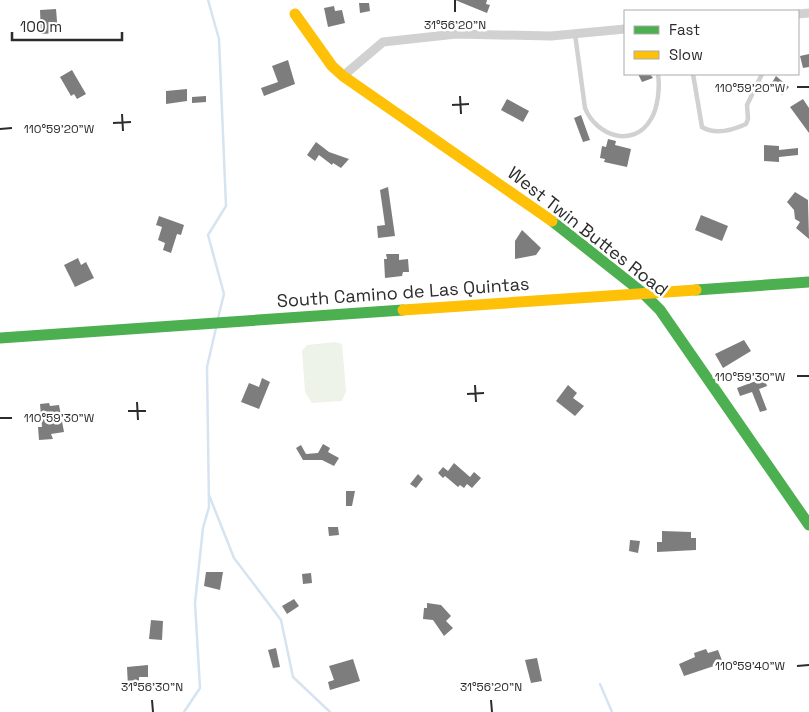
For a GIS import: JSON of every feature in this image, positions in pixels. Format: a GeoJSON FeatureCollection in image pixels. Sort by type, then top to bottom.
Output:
{"type":"FeatureCollection","features":[{"type":"Feature","properties":{"kind":"street","name":"West Twin Buttes Road"},"geometry":{"type":"LineString","coordinates":[[295,14],[332,66],[343,76],[544,214],[643,293],[660,310],[809,525]]}},
{"type":"Feature","properties":{"kind":"street"},"geometry":{"type":"LineString","coordinates":[[343,76],[383,42],[456,34],[551,36],[624,29]]}},
{"type":"Feature","properties":{"kind":"street","name":"South Camino de Las Quintas"},"geometry":{"type":"LineString","coordinates":[[0,338],[809,282]]}},
{"type":"Feature","properties":{"kind":"lane"},"geometry":{"type":"LineString","coordinates":[[575,34],[585,108],[590,120],[605,132],[617,136],[634,135],[649,123],[656,106],[658,75]]}},
{"type":"Feature","properties":{"kind":"lane"},"geometry":{"type":"LineString","coordinates":[[693,75],[699,119],[702,127],[713,132],[731,130],[746,124],[748,119],[746,105],[761,75]]}},
{"type":"Feature","properties":{"kind":"shaded area"},"geometry":{"type":"Polygon","coordinates":[[[335,342],[342,344],[346,391],[342,401],[312,403],[305,392],[302,351],[307,345],[335,342]]]}},
{"type":"Feature","properties":{"kind":"building"},"geometry":{"type":"Polygon","coordinates":[[[455,0],[487,0],[486,4],[490,5],[487,13],[455,0]]]}},
{"type":"Feature","properties":{"kind":"building"},"geometry":{"type":"Polygon","coordinates":[[[359,3],[369,3],[370,11],[360,13],[359,3]]]}},
{"type":"Feature","properties":{"kind":"building"},"geometry":{"type":"Polygon","coordinates":[[[334,6],[335,11],[342,10],[345,23],[328,27],[324,8],[334,6]]]}},
{"type":"Feature","properties":{"kind":"building"},"geometry":{"type":"Polygon","coordinates":[[[56,9],[58,33],[41,34],[40,10],[56,9]]]}},
{"type":"Feature","properties":{"kind":"building"},"geometry":{"type":"Polygon","coordinates":[[[809,54],[809,67],[803,68],[800,56],[809,54]]]}},
{"type":"Feature","properties":{"kind":"building"},"geometry":{"type":"Polygon","coordinates":[[[288,60],[295,84],[264,96],[261,88],[278,82],[272,66],[288,60]]]}},
{"type":"Feature","properties":{"kind":"building"},"geometry":{"type":"Polygon","coordinates":[[[72,70],[86,94],[77,99],[74,94],[71,96],[60,77],[72,70]]]}},
{"type":"Feature","properties":{"kind":"building"},"geometry":{"type":"Polygon","coordinates":[[[638,75],[651,75],[653,78],[642,82],[638,75]]]}},
{"type":"Feature","properties":{"kind":"building"},"geometry":{"type":"Polygon","coordinates":[[[776,76],[789,87],[782,95],[770,86],[776,76]]]}},
{"type":"Feature","properties":{"kind":"building"},"geometry":{"type":"Polygon","coordinates":[[[187,89],[187,101],[166,104],[166,91],[187,89]]]}},
{"type":"Feature","properties":{"kind":"building"},"geometry":{"type":"Polygon","coordinates":[[[206,96],[206,102],[192,103],[192,97],[206,96]]]}},
{"type":"Feature","properties":{"kind":"building"},"geometry":{"type":"Polygon","coordinates":[[[507,99],[529,111],[523,122],[501,110],[507,99]]]}},
{"type":"Feature","properties":{"kind":"building"},"geometry":{"type":"Polygon","coordinates":[[[803,99],[809,108],[809,133],[790,107],[803,99]]]}},
{"type":"Feature","properties":{"kind":"building"},"geometry":{"type":"Polygon","coordinates":[[[581,115],[590,140],[583,142],[574,118],[581,115]]]}},
{"type":"Feature","properties":{"kind":"building"},"geometry":{"type":"Polygon","coordinates":[[[608,139],[616,141],[615,145],[631,149],[627,167],[604,162],[605,159],[600,158],[602,146],[606,147],[608,139]]]}},
{"type":"Feature","properties":{"kind":"building"},"geometry":{"type":"Polygon","coordinates":[[[316,142],[329,152],[349,159],[341,168],[333,163],[332,165],[319,155],[315,161],[307,155],[316,142]]]}},
{"type":"Feature","properties":{"kind":"building"},"geometry":{"type":"Polygon","coordinates":[[[764,145],[779,146],[779,150],[798,148],[798,155],[779,157],[779,162],[764,161],[764,145]]]}},
{"type":"Feature","properties":{"kind":"building"},"geometry":{"type":"Polygon","coordinates":[[[388,187],[395,236],[378,238],[377,226],[385,225],[380,190],[388,187]]]}},
{"type":"Feature","properties":{"kind":"building"},"geometry":{"type":"Polygon","coordinates":[[[795,192],[808,200],[809,239],[796,228],[800,222],[795,219],[794,210],[787,202],[795,192]]]}},
{"type":"Feature","properties":{"kind":"building"},"geometry":{"type":"Polygon","coordinates":[[[701,215],[728,226],[722,241],[695,230],[701,215]]]}},
{"type":"Feature","properties":{"kind":"building"},"geometry":{"type":"Polygon","coordinates":[[[159,216],[184,225],[181,235],[177,234],[171,253],[163,250],[165,243],[158,240],[162,227],[156,225],[159,216]]]}},
{"type":"Feature","properties":{"kind":"building"},"geometry":{"type":"Polygon","coordinates":[[[522,230],[541,248],[536,255],[515,259],[515,241],[522,230]]]}},
{"type":"Feature","properties":{"kind":"building"},"geometry":{"type":"Polygon","coordinates":[[[386,254],[399,254],[399,260],[408,259],[409,272],[403,272],[402,276],[385,278],[384,259],[387,259],[386,254]]]}},
{"type":"Feature","properties":{"kind":"building"},"geometry":{"type":"Polygon","coordinates":[[[78,258],[81,265],[86,262],[94,278],[75,287],[64,265],[78,258]]]}},
{"type":"Feature","properties":{"kind":"building"},"geometry":{"type":"Polygon","coordinates":[[[744,340],[751,351],[723,368],[715,354],[744,340]]]}},
{"type":"Feature","properties":{"kind":"building"},"geometry":{"type":"Polygon","coordinates":[[[262,378],[270,382],[259,409],[241,402],[249,383],[259,387],[262,378]]]}},
{"type":"Feature","properties":{"kind":"building"},"geometry":{"type":"Polygon","coordinates":[[[764,378],[767,386],[759,389],[767,410],[760,412],[752,392],[740,396],[737,388],[764,378]]]}},
{"type":"Feature","properties":{"kind":"building"},"geometry":{"type":"Polygon","coordinates":[[[568,385],[577,393],[573,398],[584,406],[575,416],[556,401],[568,385]]]}},
{"type":"Feature","properties":{"kind":"building"},"geometry":{"type":"Polygon","coordinates":[[[49,403],[50,406],[59,405],[64,432],[51,434],[53,439],[39,440],[38,427],[42,427],[40,404],[49,403]]]}},
{"type":"Feature","properties":{"kind":"building"},"geometry":{"type":"Polygon","coordinates":[[[323,444],[330,448],[328,452],[339,458],[334,466],[322,460],[303,460],[296,448],[301,445],[306,454],[318,453],[323,444]]]}},
{"type":"Feature","properties":{"kind":"building"},"geometry":{"type":"Polygon","coordinates":[[[454,463],[470,477],[474,472],[481,478],[472,488],[467,484],[464,488],[460,485],[458,487],[445,476],[443,478],[438,473],[443,467],[448,471],[454,463]]]}},
{"type":"Feature","properties":{"kind":"building"},"geometry":{"type":"Polygon","coordinates":[[[418,474],[423,479],[416,488],[410,484],[418,474]]]}},
{"type":"Feature","properties":{"kind":"building"},"geometry":{"type":"Polygon","coordinates":[[[346,491],[355,491],[352,506],[346,506],[346,491]]]}},
{"type":"Feature","properties":{"kind":"building"},"geometry":{"type":"Polygon","coordinates":[[[328,527],[338,527],[339,535],[329,536],[328,527]]]}},
{"type":"Feature","properties":{"kind":"building"},"geometry":{"type":"Polygon","coordinates":[[[662,531],[691,532],[691,538],[696,538],[696,550],[657,552],[657,542],[662,542],[662,531]]]}},
{"type":"Feature","properties":{"kind":"building"},"geometry":{"type":"Polygon","coordinates":[[[630,540],[640,541],[638,553],[629,551],[630,540]]]}},
{"type":"Feature","properties":{"kind":"building"},"geometry":{"type":"Polygon","coordinates":[[[206,572],[223,572],[220,590],[204,586],[206,572]]]}},
{"type":"Feature","properties":{"kind":"building"},"geometry":{"type":"Polygon","coordinates":[[[311,573],[312,583],[303,584],[302,574],[311,573]]]}},
{"type":"Feature","properties":{"kind":"building"},"geometry":{"type":"Polygon","coordinates":[[[294,599],[299,606],[287,614],[282,606],[294,599]]]}},
{"type":"Feature","properties":{"kind":"building"},"geometry":{"type":"Polygon","coordinates":[[[427,603],[441,605],[451,616],[446,621],[453,628],[444,636],[433,620],[423,619],[424,608],[427,608],[427,603]]]}},
{"type":"Feature","properties":{"kind":"building"},"geometry":{"type":"Polygon","coordinates":[[[151,620],[163,621],[162,640],[149,639],[151,620]]]}},
{"type":"Feature","properties":{"kind":"building"},"geometry":{"type":"Polygon","coordinates":[[[276,648],[280,667],[273,668],[268,650],[276,648]]]}},
{"type":"Feature","properties":{"kind":"building"},"geometry":{"type":"Polygon","coordinates":[[[706,649],[708,653],[718,650],[723,663],[684,676],[679,664],[695,657],[694,653],[706,649]]]}},
{"type":"Feature","properties":{"kind":"building"},"geometry":{"type":"Polygon","coordinates":[[[537,658],[542,681],[531,683],[525,660],[537,658]]]}},
{"type":"Feature","properties":{"kind":"building"},"geometry":{"type":"Polygon","coordinates":[[[353,659],[360,681],[330,690],[328,682],[334,680],[329,666],[353,659]]]}},
{"type":"Feature","properties":{"kind":"building"},"geometry":{"type":"Polygon","coordinates":[[[148,665],[148,677],[139,677],[139,687],[128,687],[127,667],[148,665]]]}},
{"type":"Feature","properties":{"kind":"waterway"},"geometry":{"type":"LineString","coordinates":[[208,0],[219,39],[226,206],[208,235],[224,294],[218,318]]}},
{"type":"Feature","properties":{"kind":"waterway"},"geometry":{"type":"LineString","coordinates":[[184,712],[200,688],[195,603],[203,528],[209,507],[207,367],[216,328]]}},
{"type":"Feature","properties":{"kind":"waterway"},"geometry":{"type":"LineString","coordinates":[[209,495],[234,558],[281,620],[293,677],[330,712]]}},
{"type":"Feature","properties":{"kind":"waterway"},"geometry":{"type":"LineString","coordinates":[[600,684],[612,712]]}},
{"type":"Feature","properties":{"kind":"traffic: fast"},"geometry":{"type":"LineString","coordinates":[[552,221],[643,293],[660,310],[809,525]]}},
{"type":"Feature","properties":{"kind":"traffic: fast"},"geometry":{"type":"LineString","coordinates":[[696,290],[809,282]]}},
{"type":"Feature","properties":{"kind":"traffic: fast"},"geometry":{"type":"LineString","coordinates":[[0,338],[403,310]]}},
{"type":"Feature","properties":{"kind":"traffic: slow"},"geometry":{"type":"LineString","coordinates":[[295,14],[332,66],[343,76],[552,221]]}},
{"type":"Feature","properties":{"kind":"traffic: slow"},"geometry":{"type":"LineString","coordinates":[[403,310],[696,290]]}}]}
